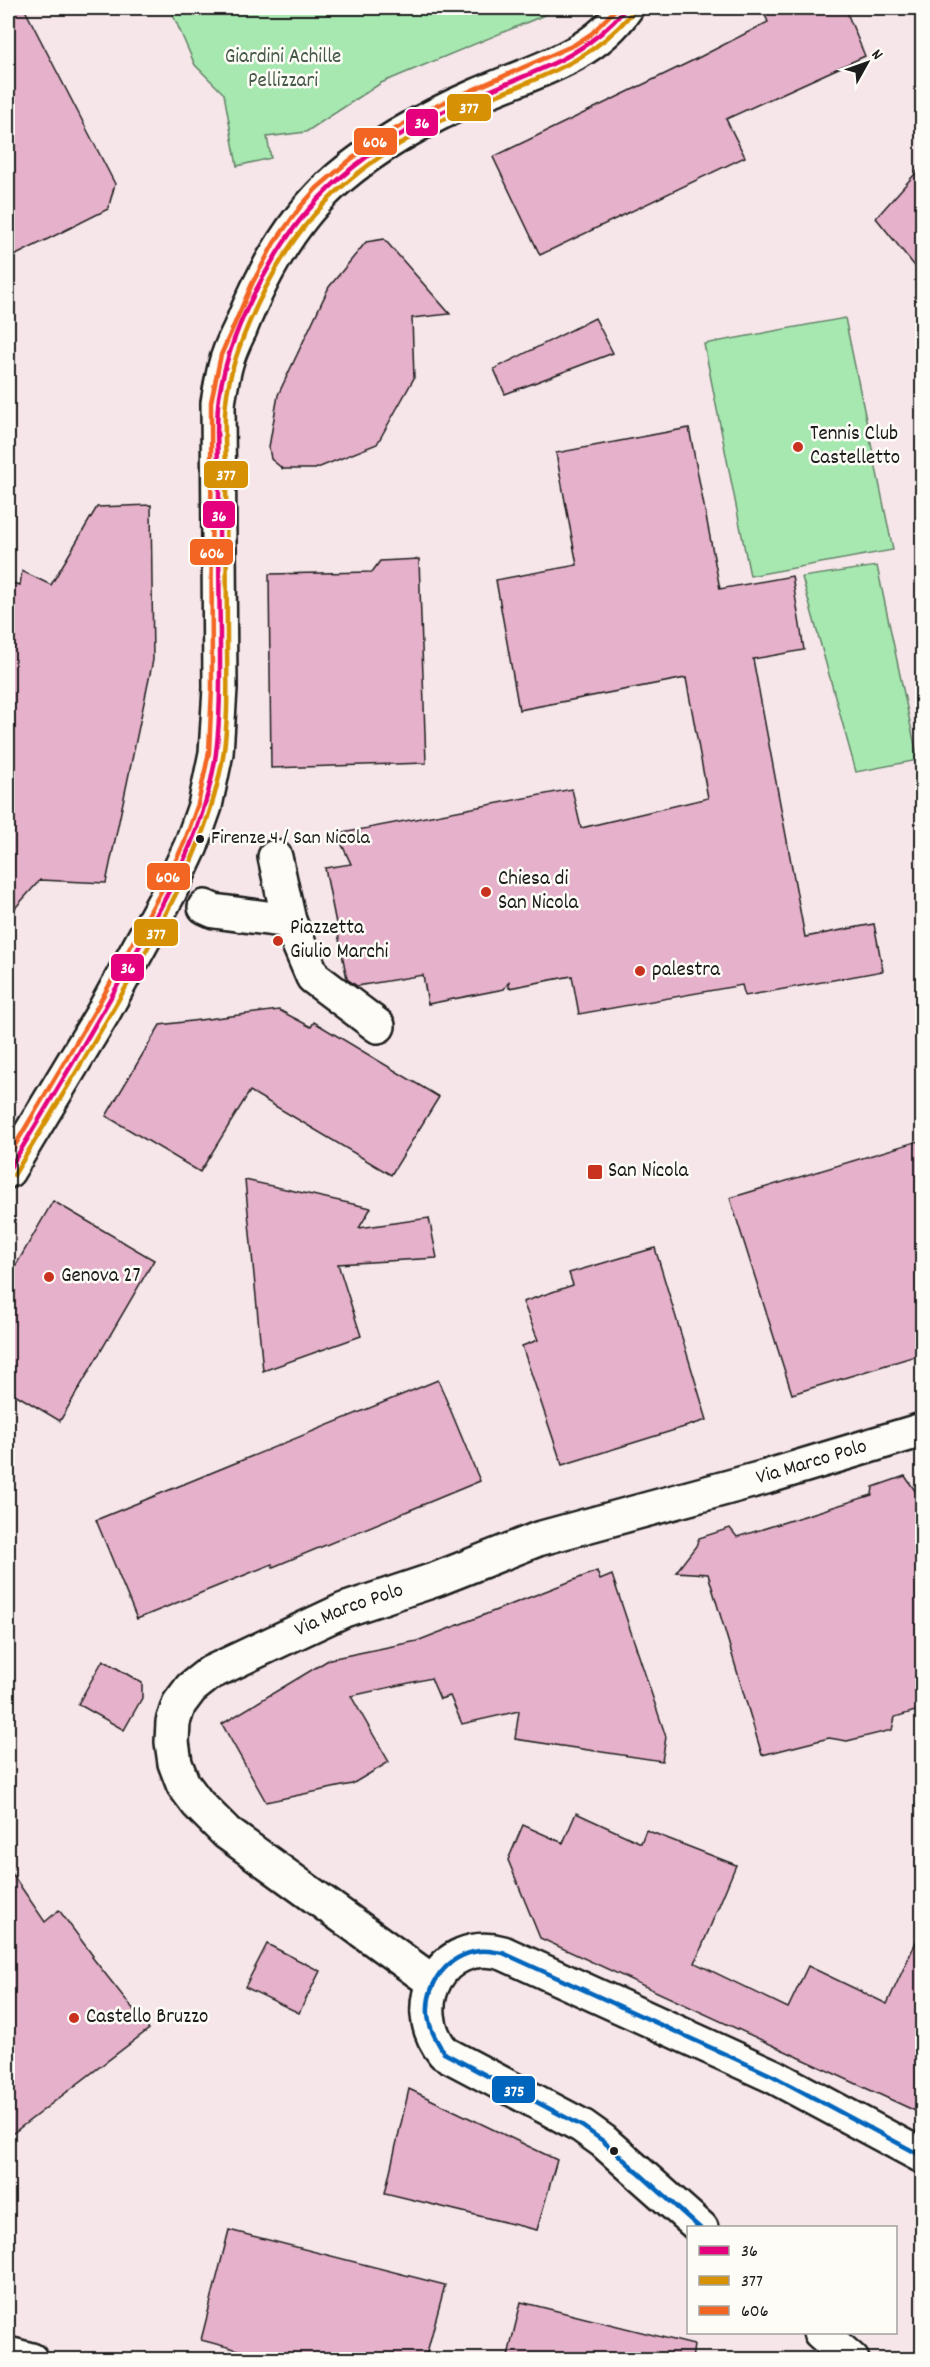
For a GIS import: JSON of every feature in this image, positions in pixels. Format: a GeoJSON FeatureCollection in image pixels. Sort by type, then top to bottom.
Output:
{"type":"FeatureCollection","features":[{"type":"Feature","properties":{"kind":"street"},"geometry":{"type":"LineString","coordinates":[[8,1171],[103,1013],[170,891],[191,846],[205,806],[216,753],[220,688],[218,403],[225,365],[251,301],[267,269],[308,209],[338,178],[373,152],[457,105],[546,69],[589,46],[616,22],[626,8]]}},
{"type":"Feature","properties":{"kind":"street"},"geometry":{"type":"LineString","coordinates":[[275,857],[289,921],[313,977],[378,1026]]}},
{"type":"Feature","properties":{"kind":"street"},"geometry":{"type":"LineString","coordinates":[[205,907],[214,911],[289,921]]}},
{"type":"Feature","properties":{"kind":"street","name":"Via Marco Polo"},"geometry":{"type":"LineString","coordinates":[[433,1982],[227,1833],[194,1800],[178,1773],[172,1742],[175,1713],[184,1695],[210,1673],[344,1610],[437,1579],[538,1539],[766,1477],[922,1430]]}},
{"type":"Feature","properties":{"kind":"street"},"geometry":{"type":"LineString","coordinates":[[699,2226],[603,2141],[582,2126],[444,2053],[437,2045],[429,2026],[429,1994],[433,1982],[446,1966],[461,1954],[484,1948],[503,1953],[773,2076],[922,2156]]}},
{"type":"Feature","properties":{"kind":"street"},"geometry":{"type":"LineString","coordinates":[[822,2334],[852,2360]]}},
{"type":"Feature","properties":{"kind":"street"},"geometry":{"type":"LineString","coordinates":[[8,2354],[31,2360]]}},
{"type":"Feature","properties":{"kind":"green space","name":"Giardini Achille Pellizzari"},"geometry":{"type":"Polygon","coordinates":[[[170,8],[553,8],[547,14],[381,83],[306,132],[267,137],[271,158],[237,166],[224,94],[195,65],[170,8]]]}},
{"type":"Feature","properties":{"kind":"green space","name":"Tennis Club Castelletto"},"geometry":{"type":"Polygon","coordinates":[[[845,318],[893,550],[750,576],[704,344],[845,318]]]}},
{"type":"Feature","properties":{"kind":"green space"},"geometry":{"type":"Polygon","coordinates":[[[877,566],[918,760],[856,772],[802,577],[877,566]]]}},
{"type":"Feature","properties":{"kind":"building"},"geometry":{"type":"Polygon","coordinates":[[[8,8],[24,8],[115,184],[108,209],[8,259],[8,8]]]}},
{"type":"Feature","properties":{"kind":"building"},"geometry":{"type":"Polygon","coordinates":[[[762,8],[845,8],[865,56],[726,119],[745,157],[540,255],[493,157],[768,22],[762,8]]]}},
{"type":"Feature","properties":{"kind":"building"},"geometry":{"type":"Polygon","coordinates":[[[922,166],[922,275],[876,218],[922,166]]]}},
{"type":"Feature","properties":{"kind":"building"},"geometry":{"type":"Polygon","coordinates":[[[384,239],[450,314],[412,318],[414,378],[377,444],[315,469],[283,469],[271,459],[269,447],[278,395],[329,287],[366,242],[384,239]]]}},
{"type":"Feature","properties":{"kind":"building"},"geometry":{"type":"Polygon","coordinates":[[[595,318],[613,353],[505,394],[494,369],[595,318]]]}},
{"type":"Feature","properties":{"kind":"building"},"geometry":{"type":"Polygon","coordinates":[[[689,428],[720,589],[792,576],[804,650],[753,659],[805,937],[874,924],[883,971],[745,996],[742,985],[579,1014],[572,976],[509,988],[509,982],[504,989],[428,1004],[423,975],[357,986],[347,979],[325,868],[351,864],[337,834],[572,789],[581,828],[708,798],[686,678],[519,710],[496,580],[577,565],[556,453],[689,428]]]}},
{"type":"Feature","properties":{"kind":"building"},"geometry":{"type":"Polygon","coordinates":[[[151,505],[153,660],[106,883],[40,880],[8,916],[8,582],[20,585],[22,571],[51,585],[97,507],[151,505]]]}},
{"type":"Feature","properties":{"kind":"building"},"geometry":{"type":"Polygon","coordinates":[[[419,559],[426,763],[271,768],[269,574],[372,572],[380,561],[419,559]]]}},
{"type":"Feature","properties":{"kind":"building"},"geometry":{"type":"Polygon","coordinates":[[[279,1010],[311,1027],[314,1022],[439,1097],[391,1175],[250,1091],[200,1172],[106,1116],[160,1025],[279,1010]]]}},
{"type":"Feature","properties":{"kind":"building"},"geometry":{"type":"Polygon","coordinates":[[[922,1140],[922,1354],[792,1394],[730,1198],[922,1140]]]}},
{"type":"Feature","properties":{"kind":"building"},"geometry":{"type":"Polygon","coordinates":[[[245,1180],[371,1208],[359,1228],[429,1218],[437,1258],[338,1264],[361,1336],[263,1371],[245,1180]]]}},
{"type":"Feature","properties":{"kind":"building"},"geometry":{"type":"Polygon","coordinates":[[[53,1201],[154,1260],[60,1421],[8,1390],[8,1279],[53,1201]]]}},
{"type":"Feature","properties":{"kind":"building"},"geometry":{"type":"Polygon","coordinates":[[[655,1248],[707,1420],[562,1465],[522,1346],[538,1340],[523,1302],[573,1285],[569,1273],[655,1248]]]}},
{"type":"Feature","properties":{"kind":"building"},"geometry":{"type":"Polygon","coordinates":[[[438,1380],[480,1481],[273,1567],[272,1564],[137,1619],[96,1520],[438,1380]]]}},
{"type":"Feature","properties":{"kind":"building"},"geometry":{"type":"Polygon","coordinates":[[[905,1476],[922,1501],[922,1709],[895,1717],[892,1730],[847,1741],[829,1738],[762,1755],[708,1574],[676,1572],[696,1546],[699,1538],[730,1528],[737,1537],[872,1495],[873,1487],[905,1476]]]}},
{"type":"Feature","properties":{"kind":"building"},"geometry":{"type":"Polygon","coordinates":[[[597,1571],[600,1580],[612,1575],[666,1737],[662,1761],[515,1739],[519,1711],[462,1724],[450,1696],[440,1699],[431,1678],[351,1696],[389,1762],[352,1784],[266,1802],[222,1724],[330,1659],[417,1641],[597,1571]]]}},
{"type":"Feature","properties":{"kind":"building"},"geometry":{"type":"Polygon","coordinates":[[[103,1660],[142,1683],[142,1698],[124,1730],[78,1704],[103,1660]]]}},
{"type":"Feature","properties":{"kind":"building"},"geometry":{"type":"Polygon","coordinates":[[[576,1813],[641,1843],[646,1830],[736,1865],[695,1963],[788,2008],[808,1966],[887,2004],[922,1929],[922,2114],[540,1938],[508,1860],[523,1825],[563,1843],[576,1813]]]}},
{"type":"Feature","properties":{"kind":"building","name":"Castello Bruzzo"},"geometry":{"type":"Polygon","coordinates":[[[8,1868],[45,1922],[59,1910],[92,1957],[149,2029],[8,2137],[8,1868]]]}},
{"type":"Feature","properties":{"kind":"building"},"geometry":{"type":"Polygon","coordinates":[[[267,1944],[320,1971],[299,2013],[245,1987],[267,1944]]]}},
{"type":"Feature","properties":{"kind":"building"},"geometry":{"type":"Polygon","coordinates":[[[409,2089],[557,2160],[537,2230],[385,2193],[409,2089]]]}},
{"type":"Feature","properties":{"kind":"building"},"geometry":{"type":"Polygon","coordinates":[[[229,2230],[445,2285],[425,2360],[276,2360],[201,2340],[229,2230]]]}},
{"type":"Feature","properties":{"kind":"building"},"geometry":{"type":"Polygon","coordinates":[[[521,2302],[694,2345],[692,2360],[507,2360],[521,2302]]]}},
{"type":"Feature","properties":{"kind":"transit line","name":"606"},"geometry":{"type":"LineString","coordinates":[[8,1157],[96,1009],[163,888],[184,843],[198,804],[209,752],[212,688],[211,402],[221,355],[252,284],[274,243],[301,206],[317,188],[350,160],[383,136],[436,106],[574,45],[591,34],[617,8]]}},
{"type":"Feature","properties":{"kind":"transit line","name":"36"},"geometry":{"type":"LineString","coordinates":[[8,1171],[161,908],[185,858],[204,807],[218,738],[220,632],[217,429],[219,397],[235,338],[261,282],[299,221],[319,198],[366,157],[446,110],[575,52],[610,26],[626,8]]}},
{"type":"Feature","properties":{"kind":"transit line","name":"377"},"geometry":{"type":"LineString","coordinates":[[14,1175],[95,1041],[154,936],[191,862],[210,811],[223,757],[227,712],[226,402],[229,383],[241,344],[267,285],[305,226],[326,202],[372,162],[425,129],[581,57],[616,30],[632,13]]}},
{"type":"Feature","properties":{"kind":"transit line","name":"375"},"geometry":{"type":"LineString","coordinates":[[698,2226],[603,2141],[582,2126],[444,2053],[434,2035],[428,2014],[431,1992],[441,1972],[458,1958],[468,1954],[479,1951],[503,1953],[773,2076],[922,2156]]}},
{"type":"Feature","properties":{"kind":"place","name":"Tennis Club Castelletto"},"geometry":{"type":"Point","coordinates":[798,447]}},
{"type":"Feature","properties":{"kind":"place","name":"Firenze 4 / San Nicola"},"geometry":{"type":"Point","coordinates":[200,839]}},
{"type":"Feature","properties":{"kind":"place","name":"Chiesa di San Nicola"},"geometry":{"type":"Point","coordinates":[486,892]}},
{"type":"Feature","properties":{"kind":"place","name":"Piazzetta Giulio Marchi"},"geometry":{"type":"Point","coordinates":[278,941]}},
{"type":"Feature","properties":{"kind":"place","name":"palestra"},"geometry":{"type":"Point","coordinates":[640,971]}},
{"type":"Feature","properties":{"kind":"place","name":"San Nicola"},"geometry":{"type":"Point","coordinates":[595,1172]}},
{"type":"Feature","properties":{"kind":"place","name":"Genova 27"},"geometry":{"type":"Point","coordinates":[49,1277]}},
{"type":"Feature","properties":{"kind":"place","name":"Castello Bruzzo"},"geometry":{"type":"Point","coordinates":[74,2018]}}]}
